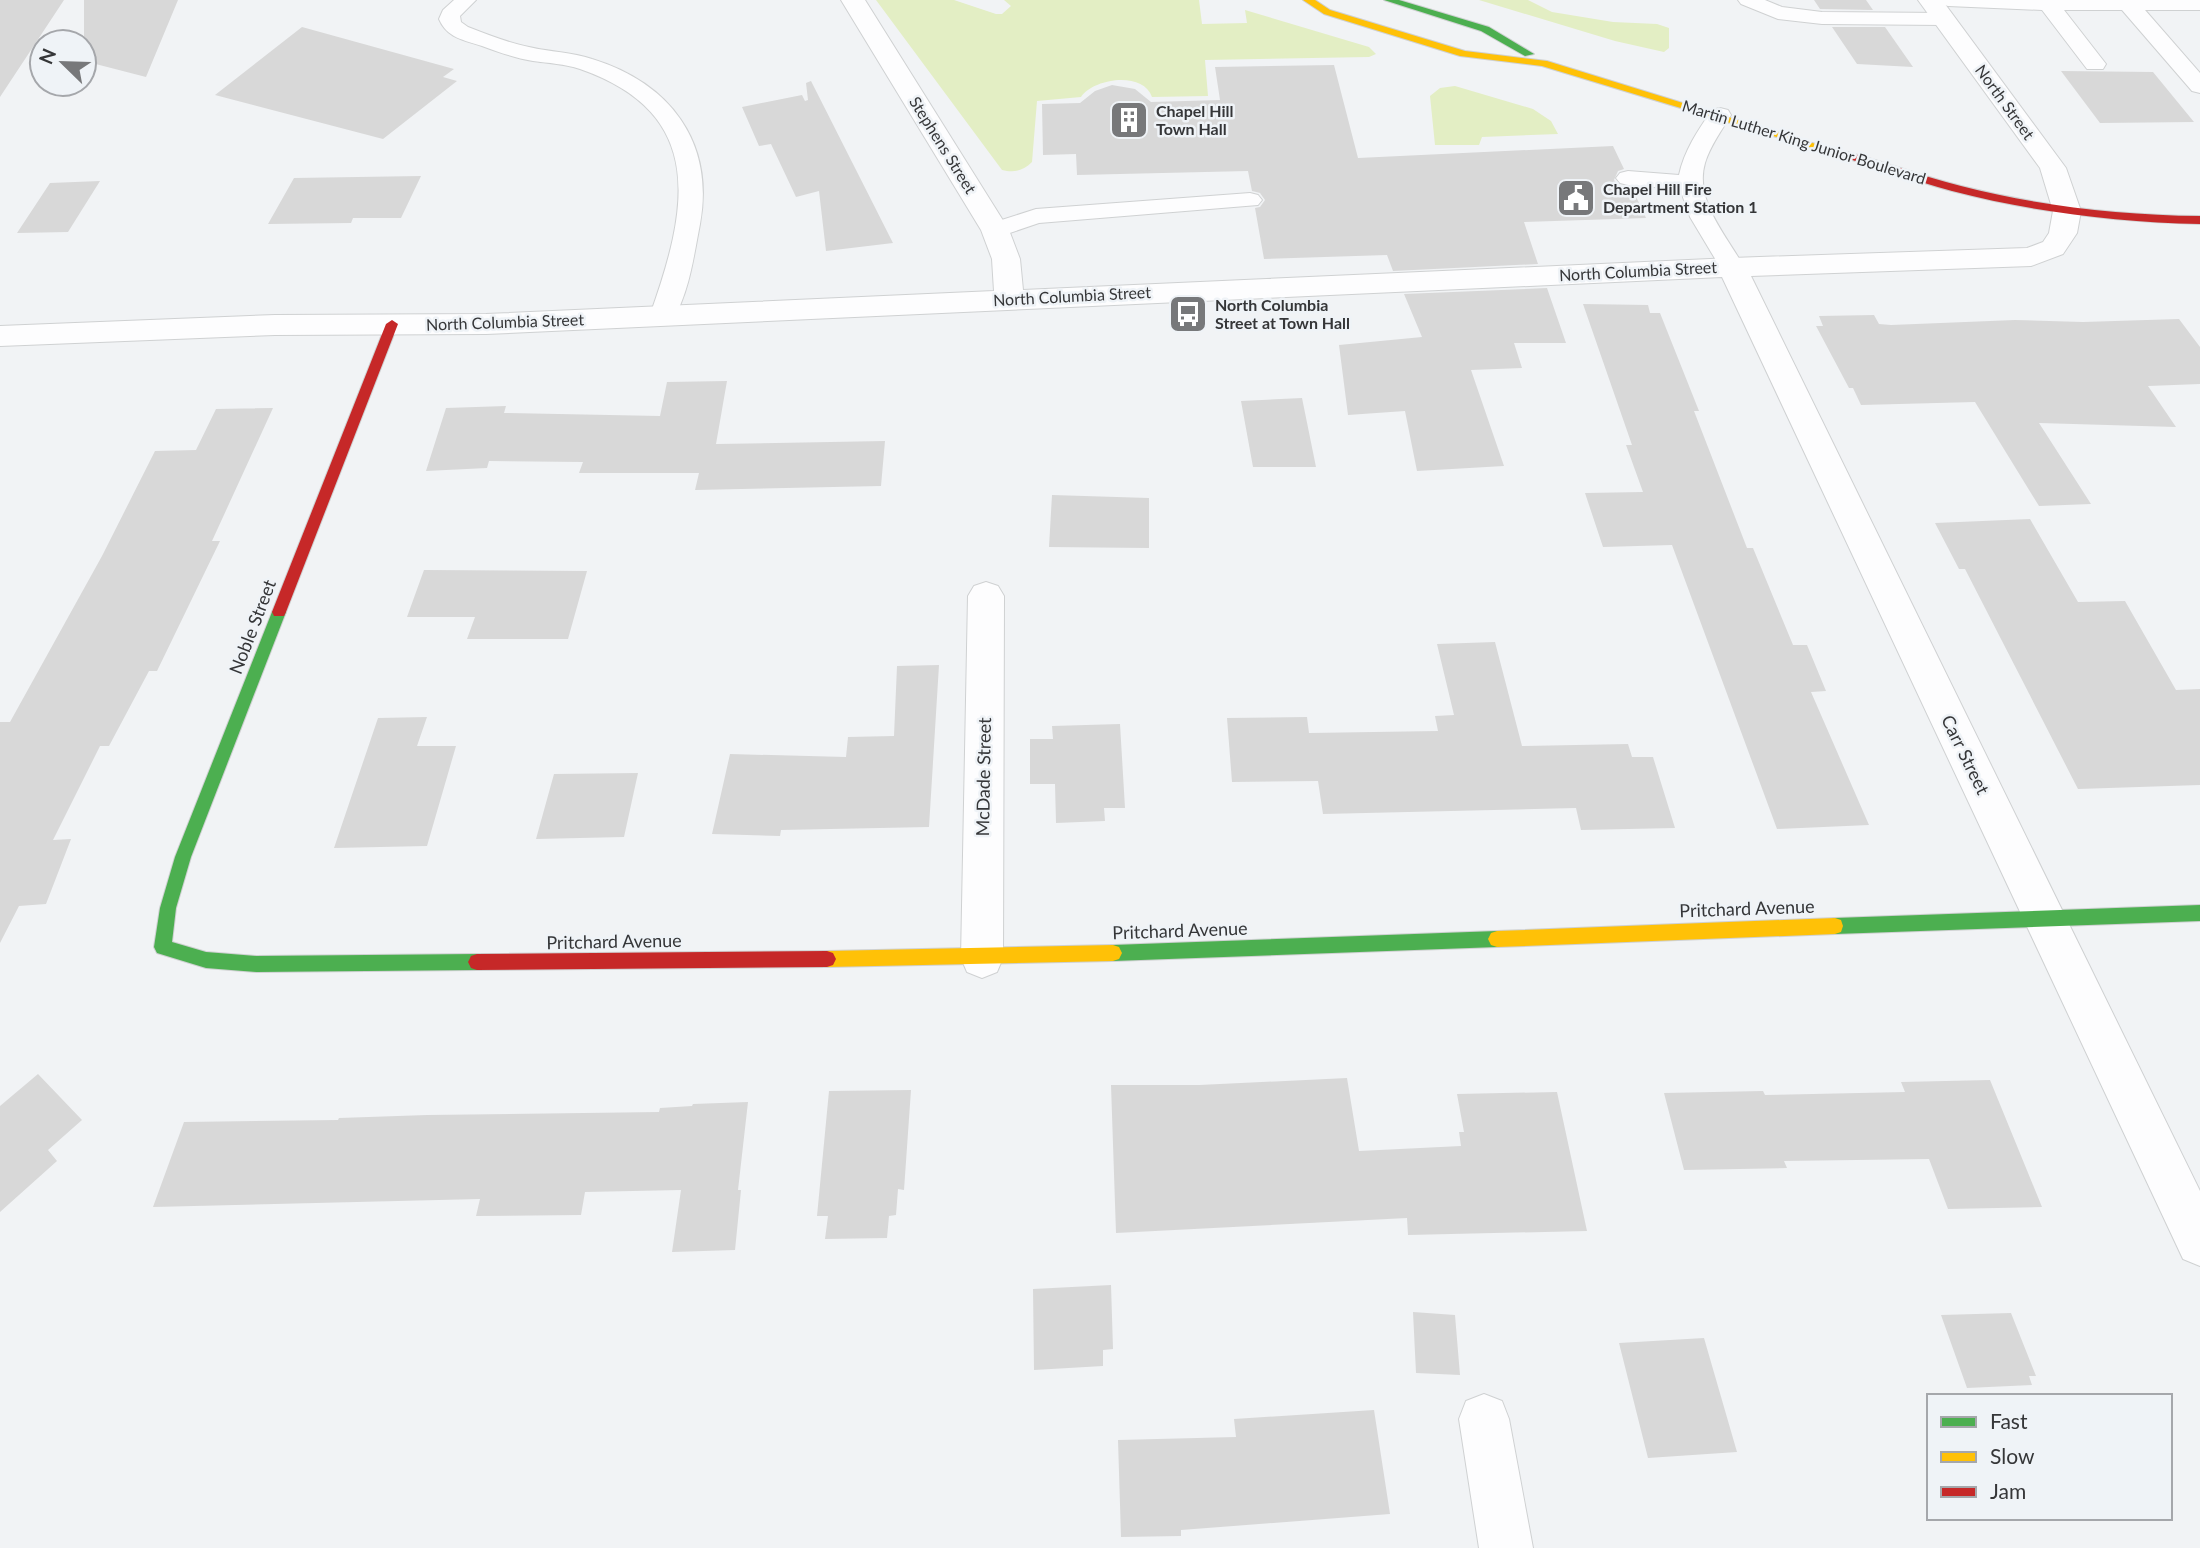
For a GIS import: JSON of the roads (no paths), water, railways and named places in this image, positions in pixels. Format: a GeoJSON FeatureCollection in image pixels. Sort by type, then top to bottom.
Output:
{"type":"FeatureCollection","features":[{"type":"Feature","properties":{"kind":"street","name":"Stephens Street"},"geometry":{"type":"LineString","coordinates":[[853,0],[995,230],[1006,259],[1009,299]]}},
{"type":"Feature","properties":{"kind":"street","name":"Martin Luther King Junior Boulevard"},"geometry":{"type":"LineString","coordinates":[[1308,0],[1327,12],[1464,54],[1543,62],[1970,192],[2067,211]]}},
{"type":"Feature","properties":{"kind":"street","name":"Martin Luther King Junior Boulevard"},"geometry":{"type":"LineString","coordinates":[[1389,0],[1485,29],[1543,62]]}},
{"type":"Feature","properties":{"kind":"street","name":"North Street"},"geometry":{"type":"LineString","coordinates":[[1940,6],[2053,168],[2067,211]]}},
{"type":"Feature","properties":{"kind":"street","name":"North Columbia Street"},"geometry":{"type":"LineString","coordinates":[[0,336],[275,325],[486,324],[1732,267],[2031,257],[2053,248],[2063,233],[2067,211]]}},
{"type":"Feature","properties":{"kind":"street"},"geometry":{"type":"LineString","coordinates":[[2067,211],[2164,220],[2200,220]]}},
{"type":"Feature","properties":{"kind":"street","name":"Carr Street"},"geometry":{"type":"LineString","coordinates":[[1732,267],[2200,1242]]}},
{"type":"Feature","properties":{"kind":"street","name":"Noble Street"},"geometry":{"type":"LineString","coordinates":[[163,947],[168,908],[183,858],[392,324]]}},
{"type":"Feature","properties":{"kind":"street","name":"McDade Street"},"geometry":{"type":"LineString","coordinates":[[982,958],[986,596]]}},
{"type":"Feature","properties":{"kind":"street","name":"Pritchard Avenue"},"geometry":{"type":"LineString","coordinates":[[163,947],[206,960],[256,964],[982,958],[2200,913]]}},
{"type":"Feature","properties":{"kind":"street"},"geometry":{"type":"LineString","coordinates":[[1484,1419],[1506,1548]]}},
{"type":"Feature","properties":{"kind":"lane"},"geometry":{"type":"LineString","coordinates":[[466,0],[450,14],[449,19],[458,31],[518,51],[571,60],[608,72],[629,82],[663,109],[691,165],[688,220],[663,316]]}},
{"type":"Feature","properties":{"kind":"lane"},"geometry":{"type":"LineString","coordinates":[[1748,0],[1778,13],[1822,18],[1940,6],[2200,4]]}},
{"type":"Feature","properties":{"kind":"lane"},"geometry":{"type":"LineString","coordinates":[[2048,4],[2095,64]]}},
{"type":"Feature","properties":{"kind":"lane"},"geometry":{"type":"LineString","coordinates":[[2128,4],[2200,86]]}},
{"type":"Feature","properties":{"kind":"lane"},"geometry":{"type":"LineString","coordinates":[[1720,115],[1693,164],[1690,183],[1696,204],[1732,267]]}},
{"type":"Feature","properties":{"kind":"lane"},"geometry":{"type":"LineString","coordinates":[[1628,178],[1690,183]]}},
{"type":"Feature","properties":{"kind":"lane"},"geometry":{"type":"LineString","coordinates":[[995,230],[1036,216],[1251,200]]}},
{"type":"Feature","properties":{"kind":"place","name":"Chapel Hill Town Hall"},"geometry":{"type":"Point","coordinates":[1129,120]}},
{"type":"Feature","properties":{"kind":"place","name":"Chapel Hill Fire Department Station 1"},"geometry":{"type":"Point","coordinates":[1576,198]}},
{"type":"Feature","properties":{"kind":"place","name":"North Columbia Street at Town Hall"},"geometry":{"type":"Point","coordinates":[1188,314]}}]}
